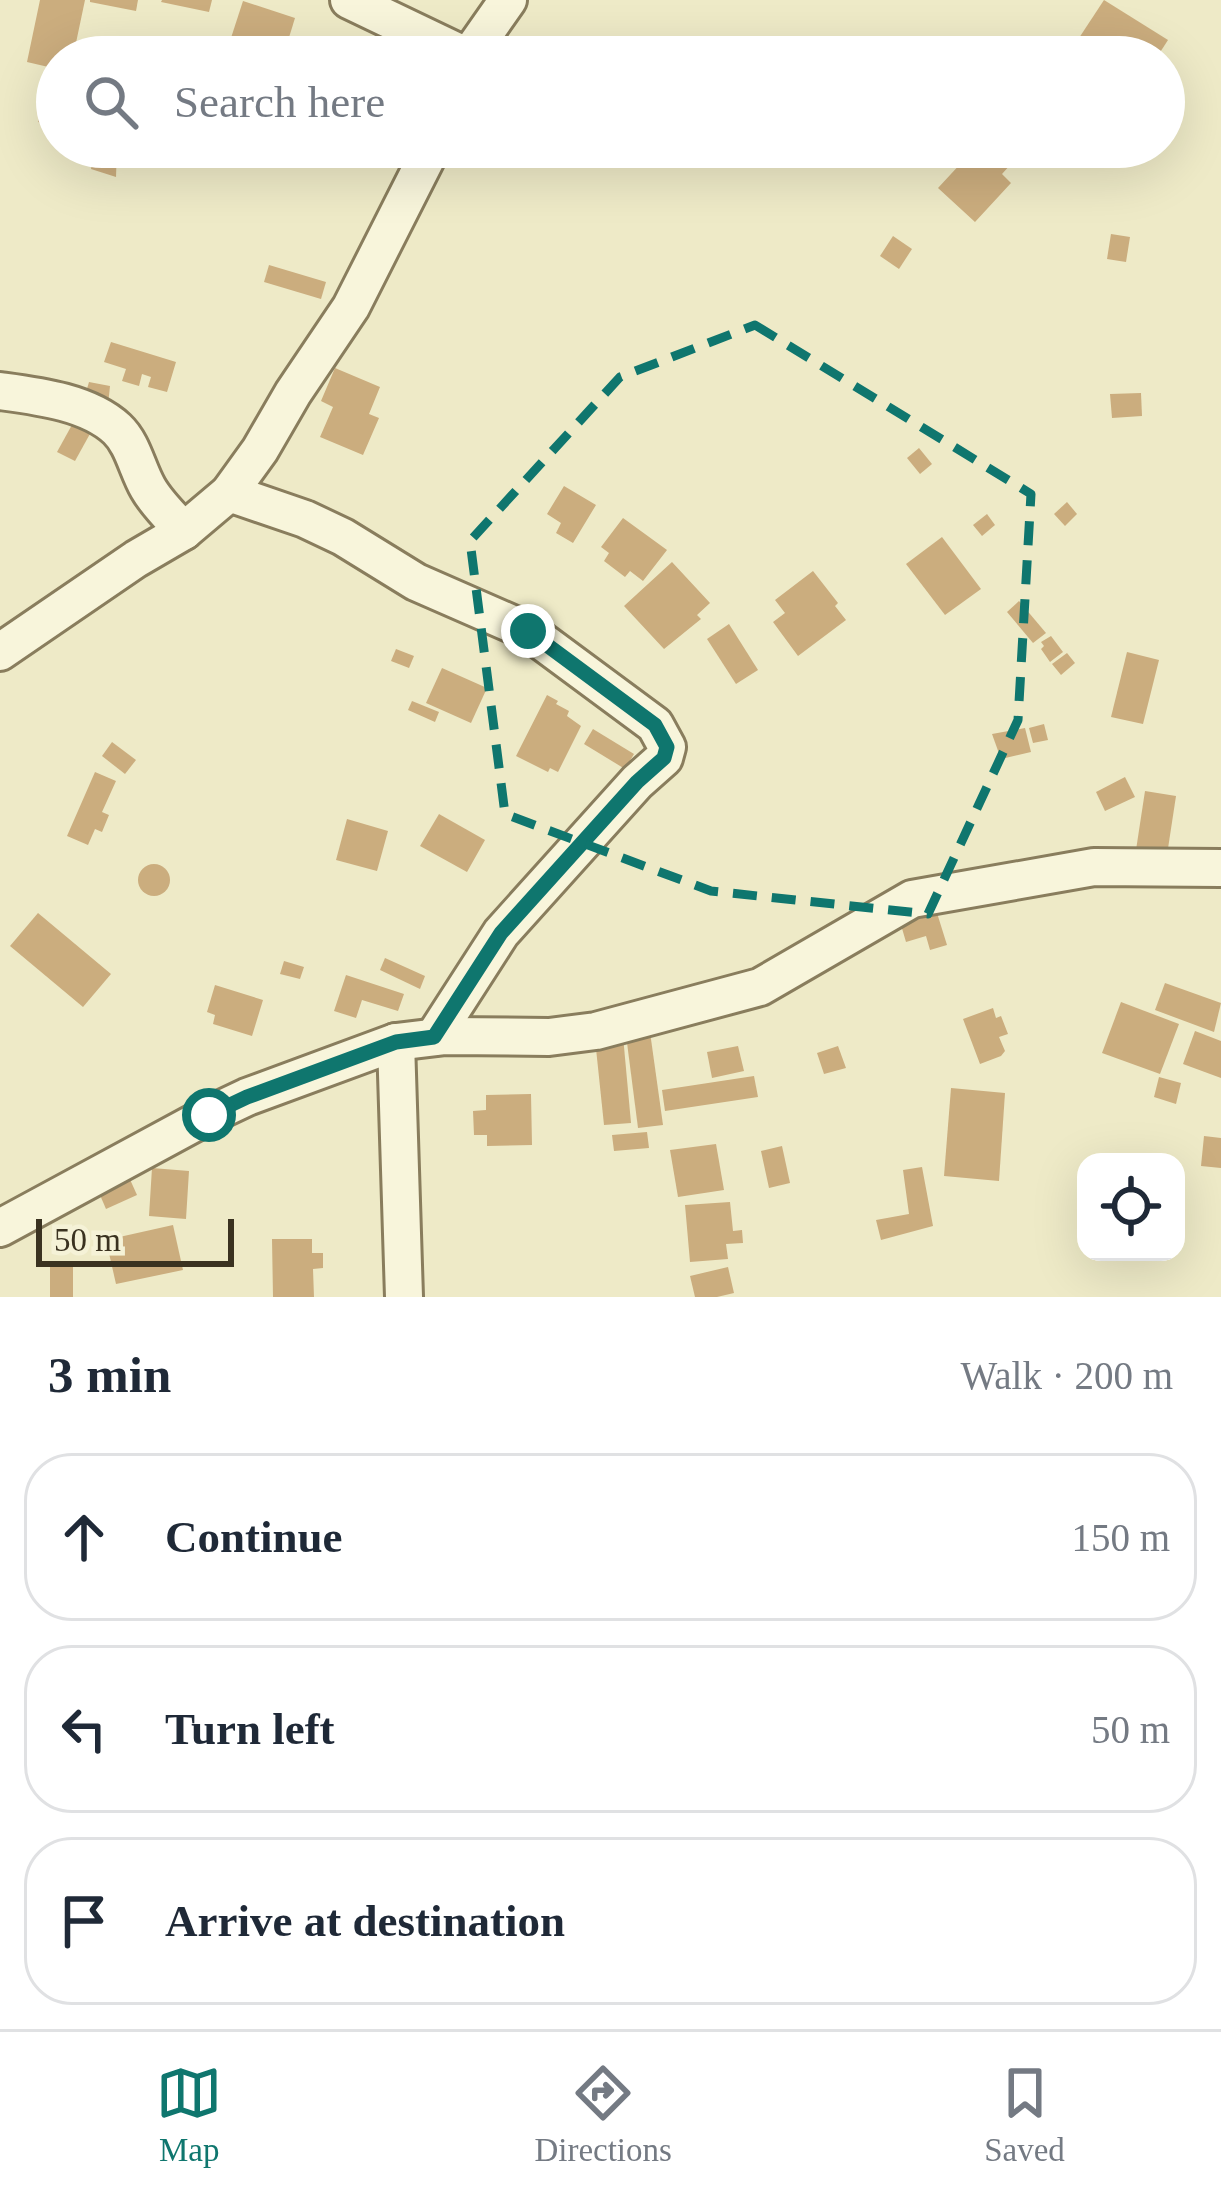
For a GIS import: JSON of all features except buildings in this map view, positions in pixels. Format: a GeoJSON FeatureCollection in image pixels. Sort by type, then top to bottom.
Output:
{"type":"FeatureCollection","features":[{"type":"Feature","properties":{"kind":"street"},"geometry":{"type":"LineString","coordinates":[[349,0],[424,36]]}},
{"type":"Feature","properties":{"kind":"street"},"geometry":{"type":"LineString","coordinates":[[483,36],[508,0]]}},
{"type":"Feature","properties":{"kind":"street"},"geometry":{"type":"LineString","coordinates":[[0,652],[184,532],[229,493],[351,307],[421,168]]}},
{"type":"Feature","properties":{"kind":"street"},"geometry":{"type":"LineString","coordinates":[[0,391],[71,405],[116,428],[128,442],[150,492],[184,532]]}},
{"type":"Feature","properties":{"kind":"street"},"geometry":{"type":"LineString","coordinates":[[229,493],[305,519],[416,582],[528,631],[655,725],[667,747],[664,758],[501,933],[434,1037]]}},
{"type":"Feature","properties":{"kind":"street"},"geometry":{"type":"LineString","coordinates":[[0,1228],[228,1106],[396,1042],[596,1031],[760,987],[911,899],[1094,867],[1221,868]]}},
{"type":"Feature","properties":{"kind":"street"},"geometry":{"type":"LineString","coordinates":[[396,1042],[404,1297]]}},
{"type":"Feature","properties":{"kind":"highlighted area"},"geometry":{"type":"Polygon","coordinates":[[[755,325],[1031,494],[1018,720],[928,914],[711,891],[505,814],[470,541],[620,377],[755,325]]]}},
{"type":"Feature","properties":{"kind":"route"},"geometry":{"type":"LineString","coordinates":[[209,1115],[396,1042],[434,1037],[501,933],[664,758],[667,747],[655,725],[528,631]]}}]}
